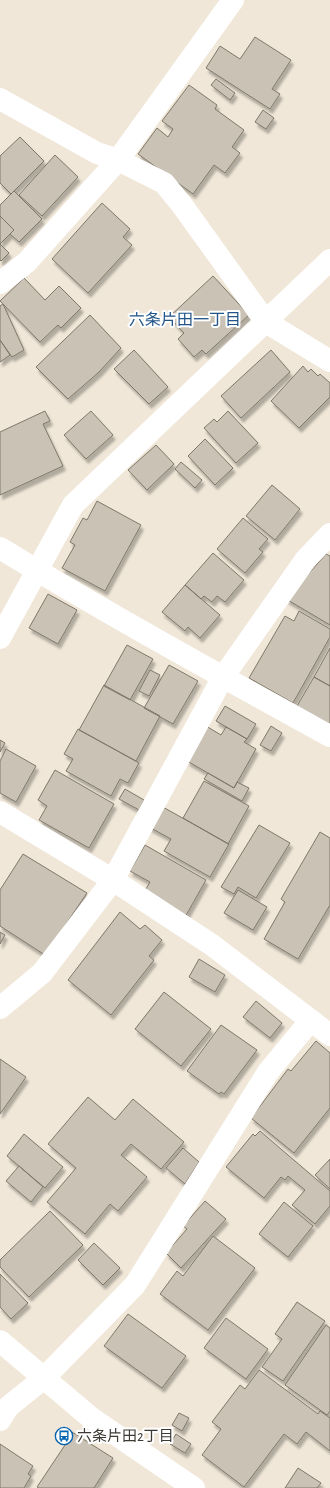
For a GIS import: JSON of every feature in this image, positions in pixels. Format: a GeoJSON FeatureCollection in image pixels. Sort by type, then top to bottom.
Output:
{"type":"FeatureCollection","features":[{"type":"Feature","properties":{"kind":"street"},"geometry":{"type":"LineString","coordinates":[[0,283],[27,262],[118,160],[233,0]]}},
{"type":"Feature","properties":{"kind":"street"},"geometry":{"type":"LineString","coordinates":[[0,99],[97,153],[118,160],[164,183],[182,205],[266,322],[330,361]]}},
{"type":"Feature","properties":{"kind":"street"},"geometry":{"type":"LineString","coordinates":[[0,638],[72,504],[330,260]]}},
{"type":"Feature","properties":{"kind":"street"},"geometry":{"type":"LineString","coordinates":[[0,1008],[42,973],[113,880],[223,677],[306,559],[330,534]]}},
{"type":"Feature","properties":{"kind":"street"},"geometry":{"type":"LineString","coordinates":[[0,548],[37,571],[223,677],[330,736]]}},
{"type":"Feature","properties":{"kind":"street"},"geometry":{"type":"LineString","coordinates":[[0,812],[113,880],[212,945],[330,1034]]}},
{"type":"Feature","properties":{"kind":"street"},"geometry":{"type":"LineString","coordinates":[[0,1420],[8,1407],[44,1378],[135,1285],[268,1072],[311,1020]]}},
{"type":"Feature","properties":{"kind":"street"},"geometry":{"type":"LineString","coordinates":[[0,1341],[90,1417],[194,1488]]}},
{"type":"Feature","properties":{"kind":"building"},"geometry":{"type":"Polygon","coordinates":[[[255,37],[291,60],[272,89],[280,94],[270,109],[206,68],[220,46],[240,59],[255,37]]]}},
{"type":"Feature","properties":{"kind":"building"},"geometry":{"type":"Polygon","coordinates":[[[216,79],[235,93],[230,100],[211,85],[216,79]]]}},
{"type":"Feature","properties":{"kind":"building"},"geometry":{"type":"Polygon","coordinates":[[[189,85],[217,105],[215,109],[244,130],[232,147],[240,153],[225,173],[214,165],[193,194],[138,154],[157,128],[168,137],[173,129],[162,121],[189,85]]]}},
{"type":"Feature","properties":{"kind":"building"},"geometry":{"type":"Polygon","coordinates":[[[263,110],[274,118],[266,129],[255,122],[263,110]]]}},
{"type":"Feature","properties":{"kind":"building"},"geometry":{"type":"Polygon","coordinates":[[[20,137],[44,161],[11,194],[0,183],[0,156],[20,137]]]}},
{"type":"Feature","properties":{"kind":"building"},"geometry":{"type":"Polygon","coordinates":[[[55,155],[78,177],[42,216],[19,195],[55,155]]]}},
{"type":"Feature","properties":{"kind":"building"},"geometry":{"type":"Polygon","coordinates":[[[14,191],[42,219],[19,242],[10,234],[14,230],[0,216],[0,205],[14,191]]]}},
{"type":"Feature","properties":{"kind":"building"},"geometry":{"type":"Polygon","coordinates":[[[102,203],[130,229],[123,237],[132,245],[88,293],[52,259],[102,203]]]}},
{"type":"Feature","properties":{"kind":"building"},"geometry":{"type":"Polygon","coordinates":[[[0,216],[14,230],[0,244],[0,216]]]}},
{"type":"Feature","properties":{"kind":"building"},"geometry":{"type":"Polygon","coordinates":[[[0,244],[9,253],[1,261],[0,260],[0,244]]]}},
{"type":"Feature","properties":{"kind":"building"},"geometry":{"type":"Polygon","coordinates":[[[213,276],[249,315],[206,354],[202,350],[194,357],[178,339],[184,333],[169,317],[213,276]]]}},
{"type":"Feature","properties":{"kind":"building"},"geometry":{"type":"Polygon","coordinates":[[[24,278],[45,300],[59,286],[81,308],[61,328],[58,325],[40,342],[0,301],[24,278]]]}},
{"type":"Feature","properties":{"kind":"building"},"geometry":{"type":"Polygon","coordinates":[[[3,304],[24,350],[12,357],[0,340],[0,306],[3,304]]]}},
{"type":"Feature","properties":{"kind":"building"},"geometry":{"type":"Polygon","coordinates":[[[90,315],[121,348],[99,372],[68,399],[36,367],[90,315]]]}},
{"type":"Feature","properties":{"kind":"building"},"geometry":{"type":"Polygon","coordinates":[[[0,340],[10,355],[0,362],[0,340]]]}},
{"type":"Feature","properties":{"kind":"building"},"geometry":{"type":"Polygon","coordinates":[[[134,350],[168,387],[149,404],[114,369],[134,350]]]}},
{"type":"Feature","properties":{"kind":"building"},"geometry":{"type":"Polygon","coordinates":[[[271,350],[290,372],[241,418],[221,396],[271,350]]]}},
{"type":"Feature","properties":{"kind":"building"},"geometry":{"type":"Polygon","coordinates":[[[303,366],[308,372],[311,369],[318,376],[320,374],[330,383],[330,397],[299,428],[271,401],[303,366]]]}},
{"type":"Feature","properties":{"kind":"building"},"geometry":{"type":"Polygon","coordinates":[[[45,411],[50,421],[43,424],[63,466],[0,495],[0,432],[45,411]]]}},
{"type":"Feature","properties":{"kind":"building"},"geometry":{"type":"Polygon","coordinates":[[[91,411],[113,435],[86,459],[64,435],[91,411]]]}},
{"type":"Feature","properties":{"kind":"building"},"geometry":{"type":"Polygon","coordinates":[[[228,411],[258,443],[236,463],[204,428],[214,419],[217,422],[228,411]]]}},
{"type":"Feature","properties":{"kind":"building"},"geometry":{"type":"Polygon","coordinates":[[[205,439],[233,468],[215,485],[188,456],[205,439]]]}},
{"type":"Feature","properties":{"kind":"building"},"geometry":{"type":"Polygon","coordinates":[[[156,445],[174,464],[147,490],[128,470],[156,445]]]}},
{"type":"Feature","properties":{"kind":"building"},"geometry":{"type":"Polygon","coordinates":[[[181,462],[202,480],[195,488],[175,469],[181,462]]]}},
{"type":"Feature","properties":{"kind":"building"},"geometry":{"type":"Polygon","coordinates":[[[272,485],[300,509],[275,540],[246,516],[272,485]]]}},
{"type":"Feature","properties":{"kind":"building"},"geometry":{"type":"Polygon","coordinates":[[[97,501],[141,525],[105,591],[62,568],[75,545],[70,542],[83,518],[87,520],[97,501]]]}},
{"type":"Feature","properties":{"kind":"building"},"geometry":{"type":"Polygon","coordinates":[[[243,518],[268,539],[259,549],[263,552],[245,573],[217,549],[243,518]]]}},
{"type":"Feature","properties":{"kind":"building"},"geometry":{"type":"Polygon","coordinates":[[[213,553],[244,580],[225,602],[217,596],[212,602],[204,596],[201,599],[185,585],[213,553]]]}},
{"type":"Feature","properties":{"kind":"building"},"geometry":{"type":"Polygon","coordinates":[[[326,554],[330,556],[330,625],[286,599],[326,554]]]}},
{"type":"Feature","properties":{"kind":"building"},"geometry":{"type":"Polygon","coordinates":[[[185,585],[220,615],[200,638],[188,627],[185,631],[162,612],[185,585]]]}},
{"type":"Feature","properties":{"kind":"building"},"geometry":{"type":"Polygon","coordinates":[[[48,594],[77,610],[58,644],[29,628],[48,594]]]}},
{"type":"Feature","properties":{"kind":"building"},"geometry":{"type":"Polygon","coordinates":[[[299,611],[330,629],[330,637],[293,703],[249,678],[285,616],[294,621],[299,611]]]}},
{"type":"Feature","properties":{"kind":"building"},"geometry":{"type":"Polygon","coordinates":[[[127,645],[153,659],[130,700],[104,686],[127,645]]]}},
{"type":"Feature","properties":{"kind":"building"},"geometry":{"type":"Polygon","coordinates":[[[330,648],[330,686],[314,677],[330,648]]]}},
{"type":"Feature","properties":{"kind":"building"},"geometry":{"type":"Polygon","coordinates":[[[169,665],[198,681],[173,724],[144,708],[169,665]]]}},
{"type":"Feature","properties":{"kind":"building"},"geometry":{"type":"Polygon","coordinates":[[[150,670],[160,675],[149,696],[139,691],[150,670]]]}},
{"type":"Feature","properties":{"kind":"building"},"geometry":{"type":"Polygon","coordinates":[[[314,677],[330,686],[330,724],[297,706],[314,677]]]}},
{"type":"Feature","properties":{"kind":"building"},"geometry":{"type":"Polygon","coordinates":[[[104,685],[160,716],[136,761],[79,730],[104,685]]]}},
{"type":"Feature","properties":{"kind":"building"},"geometry":{"type":"Polygon","coordinates":[[[225,706],[256,724],[247,739],[216,721],[225,706]]]}},
{"type":"Feature","properties":{"kind":"building"},"geometry":{"type":"Polygon","coordinates":[[[206,726],[221,735],[226,727],[247,739],[244,742],[256,749],[234,788],[187,761],[206,726]]]}},
{"type":"Feature","properties":{"kind":"building"},"geometry":{"type":"Polygon","coordinates":[[[271,726],[282,733],[271,751],[260,745],[271,726]]]}},
{"type":"Feature","properties":{"kind":"building"},"geometry":{"type":"Polygon","coordinates":[[[78,729],[139,763],[128,783],[120,779],[111,796],[66,771],[73,759],[64,754],[78,729]]]}},
{"type":"Feature","properties":{"kind":"building"},"geometry":{"type":"Polygon","coordinates":[[[0,740],[5,743],[0,752],[0,740]]]}},
{"type":"Feature","properties":{"kind":"building"},"geometry":{"type":"Polygon","coordinates":[[[6,749],[36,766],[16,802],[0,793],[0,761],[6,749]]]}},
{"type":"Feature","properties":{"kind":"building"},"geometry":{"type":"Polygon","coordinates":[[[55,770],[114,804],[89,848],[39,820],[47,806],[38,800],[55,770]]]}},
{"type":"Feature","properties":{"kind":"building"},"geometry":{"type":"Polygon","coordinates":[[[208,773],[234,788],[237,782],[249,788],[242,801],[204,779],[208,773]]]}},
{"type":"Feature","properties":{"kind":"building"},"geometry":{"type":"Polygon","coordinates":[[[204,781],[249,806],[228,844],[183,818],[204,781]]]}},
{"type":"Feature","properties":{"kind":"building"},"geometry":{"type":"Polygon","coordinates":[[[125,789],[144,800],[139,810],[119,799],[125,789]]]}},
{"type":"Feature","properties":{"kind":"building"},"geometry":{"type":"Polygon","coordinates":[[[161,806],[229,844],[210,877],[164,851],[171,839],[149,827],[161,806]]]}},
{"type":"Feature","properties":{"kind":"building"},"geometry":{"type":"Polygon","coordinates":[[[259,825],[290,843],[256,898],[238,887],[234,894],[221,887],[259,825]]]}},
{"type":"Feature","properties":{"kind":"building"},"geometry":{"type":"Polygon","coordinates":[[[320,832],[330,838],[330,905],[298,959],[264,939],[285,902],[281,899],[320,832]]]}},
{"type":"Feature","properties":{"kind":"building"},"geometry":{"type":"Polygon","coordinates":[[[145,845],[206,880],[184,919],[143,894],[150,882],[130,871],[145,845]]]}},
{"type":"Feature","properties":{"kind":"building"},"geometry":{"type":"Polygon","coordinates":[[[23,854],[87,893],[45,955],[0,926],[0,890],[23,854]]]}},
{"type":"Feature","properties":{"kind":"building"},"geometry":{"type":"Polygon","coordinates":[[[238,890],[267,907],[253,930],[224,913],[238,890]]]}},
{"type":"Feature","properties":{"kind":"building"},"geometry":{"type":"Polygon","coordinates":[[[120,912],[140,929],[145,925],[162,940],[149,956],[154,960],[111,1015],[68,980],[120,912]]]}},
{"type":"Feature","properties":{"kind":"building"},"geometry":{"type":"Polygon","coordinates":[[[0,932],[5,935],[0,944],[0,932]]]}},
{"type":"Feature","properties":{"kind":"building"},"geometry":{"type":"Polygon","coordinates":[[[199,959],[225,975],[215,992],[189,977],[199,959]]]}},
{"type":"Feature","properties":{"kind":"building"},"geometry":{"type":"Polygon","coordinates":[[[164,992],[211,1029],[181,1066],[135,1029],[164,992]]]}},
{"type":"Feature","properties":{"kind":"building"},"geometry":{"type":"Polygon","coordinates":[[[256,1001],[282,1023],[270,1038],[243,1017],[256,1001]]]}},
{"type":"Feature","properties":{"kind":"building"},"geometry":{"type":"Polygon","coordinates":[[[221,1025],[257,1050],[224,1094],[221,1092],[219,1094],[187,1071],[221,1025]]]}},
{"type":"Feature","properties":{"kind":"building"},"geometry":{"type":"Polygon","coordinates":[[[316,1041],[330,1053],[330,1108],[294,1153],[251,1118],[288,1069],[291,1071],[316,1041]]]}},
{"type":"Feature","properties":{"kind":"building"},"geometry":{"type":"Polygon","coordinates":[[[0,1059],[26,1077],[0,1114],[0,1059]]]}},
{"type":"Feature","properties":{"kind":"building"},"geometry":{"type":"Polygon","coordinates":[[[88,1097],[115,1120],[133,1099],[184,1142],[161,1169],[131,1144],[121,1155],[147,1177],[118,1211],[110,1204],[85,1234],[47,1202],[76,1168],[48,1144],[88,1097]]]}},
{"type":"Feature","properties":{"kind":"building"},"geometry":{"type":"Polygon","coordinates":[[[260,1131],[330,1191],[330,1206],[315,1224],[292,1205],[305,1190],[288,1176],[285,1180],[281,1177],[264,1198],[226,1167],[253,1134],[255,1136],[260,1131]]]}},
{"type":"Feature","properties":{"kind":"building"},"geometry":{"type":"Polygon","coordinates":[[[24,1134],[63,1167],[45,1188],[7,1156],[24,1134]]]}},
{"type":"Feature","properties":{"kind":"building"},"geometry":{"type":"Polygon","coordinates":[[[183,1148],[199,1162],[185,1184],[166,1168],[183,1148]]]}},
{"type":"Feature","properties":{"kind":"building"},"geometry":{"type":"Polygon","coordinates":[[[330,1159],[330,1189],[315,1175],[330,1159]]]}},
{"type":"Feature","properties":{"kind":"building"},"geometry":{"type":"Polygon","coordinates":[[[19,1166],[43,1187],[31,1202],[6,1181],[19,1166]]]}},
{"type":"Feature","properties":{"kind":"building"},"geometry":{"type":"Polygon","coordinates":[[[205,1201],[226,1219],[181,1268],[166,1253],[187,1229],[183,1226],[205,1201]]]}},
{"type":"Feature","properties":{"kind":"building"},"geometry":{"type":"Polygon","coordinates":[[[284,1202],[313,1226],[288,1257],[259,1234],[284,1202]]]}},
{"type":"Feature","properties":{"kind":"building"},"geometry":{"type":"Polygon","coordinates":[[[50,1211],[83,1245],[29,1297],[0,1267],[0,1260],[50,1211]]]}},
{"type":"Feature","properties":{"kind":"building"},"geometry":{"type":"Polygon","coordinates":[[[213,1236],[255,1268],[208,1330],[160,1294],[177,1271],[183,1276],[213,1236]]]}},
{"type":"Feature","properties":{"kind":"building"},"geometry":{"type":"Polygon","coordinates":[[[94,1243],[120,1268],[103,1285],[78,1260],[94,1243]]]}},
{"type":"Feature","properties":{"kind":"building"},"geometry":{"type":"Polygon","coordinates":[[[0,1274],[28,1303],[11,1319],[0,1307],[0,1274]]]}},
{"type":"Feature","properties":{"kind":"building"},"geometry":{"type":"Polygon","coordinates":[[[297,1302],[325,1321],[283,1381],[262,1367],[282,1339],[275,1334],[297,1302]]]}},
{"type":"Feature","properties":{"kind":"building"},"geometry":{"type":"Polygon","coordinates":[[[128,1314],[186,1356],[162,1388],[104,1346],[128,1314]]]}},
{"type":"Feature","properties":{"kind":"building"},"geometry":{"type":"Polygon","coordinates":[[[226,1318],[268,1349],[246,1379],[204,1348],[226,1318]]]}},
{"type":"Feature","properties":{"kind":"building"},"geometry":{"type":"Polygon","coordinates":[[[326,1325],[330,1328],[330,1411],[327,1415],[285,1385],[326,1325]]]}},
{"type":"Feature","properties":{"kind":"building"},"geometry":{"type":"Polygon","coordinates":[[[259,1370],[318,1414],[320,1411],[330,1418],[330,1451],[306,1432],[297,1444],[284,1434],[244,1487],[202,1455],[221,1429],[212,1422],[240,1385],[245,1389],[259,1370]]]}},
{"type":"Feature","properties":{"kind":"building"},"geometry":{"type":"Polygon","coordinates":[[[179,1413],[189,1418],[182,1431],[172,1425],[179,1413]]]}},
{"type":"Feature","properties":{"kind":"building"},"geometry":{"type":"Polygon","coordinates":[[[72,1432],[113,1458],[94,1488],[37,1487],[69,1439],[72,1432]]]}},
{"type":"Feature","properties":{"kind":"building"},"geometry":{"type":"Polygon","coordinates":[[[176,1434],[191,1444],[185,1453],[170,1444],[176,1434]]]}},
{"type":"Feature","properties":{"kind":"building"},"geometry":{"type":"Polygon","coordinates":[[[0,1444],[33,1466],[28,1474],[31,1476],[24,1488],[0,1488],[0,1444]]]}},
{"type":"Feature","properties":{"kind":"building"},"geometry":{"type":"Polygon","coordinates":[[[298,1468],[321,1483],[317,1488],[285,1488],[298,1468]]]}},
{"type":"Feature","properties":{"kind":"place","name":"六条片田2丁目"},"geometry":{"type":"Point","coordinates":[64,1436]}},
{"type":"Feature","properties":{"kind":"district","name":"六条片田一丁目"},"geometry":{"type":"Point","coordinates":[185,320]}}]}
